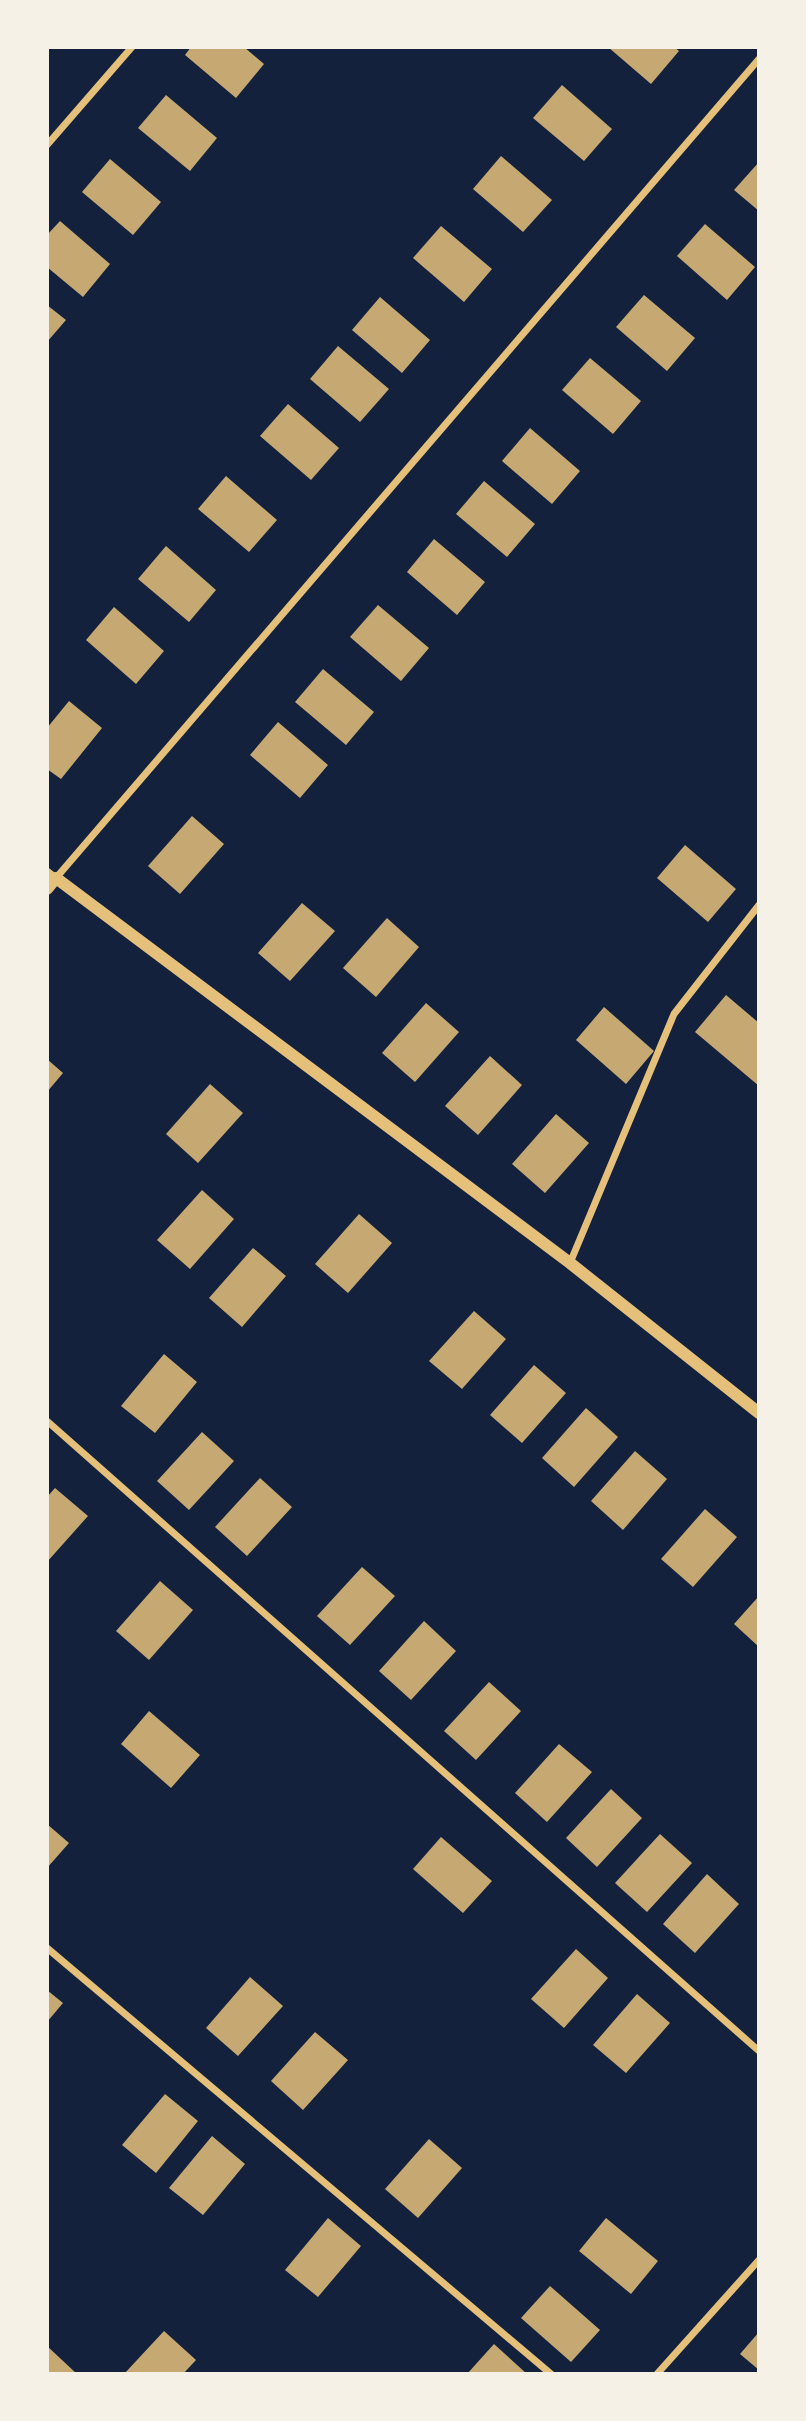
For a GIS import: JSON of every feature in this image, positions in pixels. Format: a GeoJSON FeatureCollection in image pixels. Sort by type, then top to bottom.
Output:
{"type":"FeatureCollection","features":[{"type":"Feature","properties":{"kind":"street"},"geometry":{"type":"LineString","coordinates":[[47,145],[132,47]]}},
{"type":"Feature","properties":{"kind":"street"},"geometry":{"type":"LineString","coordinates":[[47,889],[52,874],[759,59]]}},
{"type":"Feature","properties":{"kind":"street"},"geometry":{"type":"LineString","coordinates":[[52,874],[570,1264],[759,1413]]}},
{"type":"Feature","properties":{"kind":"street"},"geometry":{"type":"LineString","coordinates":[[570,1264],[674,1014],[759,905]]}},
{"type":"Feature","properties":{"kind":"street"},"geometry":{"type":"LineString","coordinates":[[47,1421],[759,2052]]}},
{"type":"Feature","properties":{"kind":"street"},"geometry":{"type":"LineString","coordinates":[[47,1948],[551,2374]]}},
{"type":"Feature","properties":{"kind":"street"},"geometry":{"type":"LineString","coordinates":[[657,2374],[759,2260]]}},
{"type":"Feature","properties":{"kind":"building"},"geometry":{"type":"Polygon","coordinates":[[[191,47],[244,47],[264,64],[236,98],[185,55],[191,47]]]}},
{"type":"Feature","properties":{"kind":"building"},"geometry":{"type":"Polygon","coordinates":[[[608,47],[674,47],[679,51],[651,84],[608,47]]]}},
{"type":"Feature","properties":{"kind":"building"},"geometry":{"type":"Polygon","coordinates":[[[562,85],[612,129],[584,161],[533,118],[562,85]]]}},
{"type":"Feature","properties":{"kind":"building"},"geometry":{"type":"Polygon","coordinates":[[[166,95],[217,138],[190,171],[138,128],[166,95]]]}},
{"type":"Feature","properties":{"kind":"building"},"geometry":{"type":"Polygon","coordinates":[[[501,156],[552,200],[523,232],[473,189],[501,156]]]}},
{"type":"Feature","properties":{"kind":"building"},"geometry":{"type":"Polygon","coordinates":[[[110,159],[161,202],[133,235],[82,192],[110,159]]]}},
{"type":"Feature","properties":{"kind":"building"},"geometry":{"type":"Polygon","coordinates":[[[759,162],[759,211],[734,190],[759,162]]]}},
{"type":"Feature","properties":{"kind":"building"},"geometry":{"type":"Polygon","coordinates":[[[60,221],[110,264],[83,297],[47,267],[47,235],[60,221]]]}},
{"type":"Feature","properties":{"kind":"building"},"geometry":{"type":"Polygon","coordinates":[[[705,224],[755,267],[727,300],[677,256],[705,224]]]}},
{"type":"Feature","properties":{"kind":"building"},"geometry":{"type":"Polygon","coordinates":[[[441,226],[492,269],[464,302],[413,258],[441,226]]]}},
{"type":"Feature","properties":{"kind":"building"},"geometry":{"type":"Polygon","coordinates":[[[644,295],[695,338],[667,371],[616,327],[644,295]]]}},
{"type":"Feature","properties":{"kind":"building"},"geometry":{"type":"Polygon","coordinates":[[[380,297],[430,340],[402,373],[352,330],[380,297]]]}},
{"type":"Feature","properties":{"kind":"building"},"geometry":{"type":"Polygon","coordinates":[[[47,305],[66,320],[47,342],[47,305]]]}},
{"type":"Feature","properties":{"kind":"building"},"geometry":{"type":"Polygon","coordinates":[[[338,346],[389,389],[360,422],[310,379],[338,346]]]}},
{"type":"Feature","properties":{"kind":"building"},"geometry":{"type":"Polygon","coordinates":[[[590,358],[641,401],[613,434],[562,390],[590,358]]]}},
{"type":"Feature","properties":{"kind":"building"},"geometry":{"type":"Polygon","coordinates":[[[288,404],[339,448],[311,480],[260,436],[288,404]]]}},
{"type":"Feature","properties":{"kind":"building"},"geometry":{"type":"Polygon","coordinates":[[[530,428],[580,471],[552,504],[502,461],[530,428]]]}},
{"type":"Feature","properties":{"kind":"building"},"geometry":{"type":"Polygon","coordinates":[[[226,476],[277,520],[249,552],[198,509],[226,476]]]}},
{"type":"Feature","properties":{"kind":"building"},"geometry":{"type":"Polygon","coordinates":[[[484,481],[535,524],[507,557],[456,514],[484,481]]]}},
{"type":"Feature","properties":{"kind":"building"},"geometry":{"type":"Polygon","coordinates":[[[434,539],[485,582],[457,615],[407,572],[434,539]]]}},
{"type":"Feature","properties":{"kind":"building"},"geometry":{"type":"Polygon","coordinates":[[[166,546],[216,590],[189,622],[138,579],[166,546]]]}},
{"type":"Feature","properties":{"kind":"building"},"geometry":{"type":"Polygon","coordinates":[[[378,605],[429,648],[401,681],[350,637],[378,605]]]}},
{"type":"Feature","properties":{"kind":"building"},"geometry":{"type":"Polygon","coordinates":[[[114,607],[164,651],[136,684],[86,640],[114,607]]]}},
{"type":"Feature","properties":{"kind":"building"},"geometry":{"type":"Polygon","coordinates":[[[323,669],[374,712],[346,745],[295,702],[323,669]]]}},
{"type":"Feature","properties":{"kind":"building"},"geometry":{"type":"Polygon","coordinates":[[[69,701],[102,728],[61,779],[47,769],[47,728],[69,701]]]}},
{"type":"Feature","properties":{"kind":"building"},"geometry":{"type":"Polygon","coordinates":[[[278,722],[328,765],[300,798],[250,755],[278,722]]]}},
{"type":"Feature","properties":{"kind":"building"},"geometry":{"type":"Polygon","coordinates":[[[192,816],[224,844],[180,894],[148,866],[192,816]]]}},
{"type":"Feature","properties":{"kind":"building"},"geometry":{"type":"Polygon","coordinates":[[[685,845],[736,889],[708,922],[657,878],[685,845]]]}},
{"type":"Feature","properties":{"kind":"building"},"geometry":{"type":"Polygon","coordinates":[[[302,903],[335,931],[290,981],[258,953],[302,903]]]}},
{"type":"Feature","properties":{"kind":"building"},"geometry":{"type":"Polygon","coordinates":[[[387,918],[419,947],[376,997],[343,968],[387,918]]]}},
{"type":"Feature","properties":{"kind":"building"},"geometry":{"type":"Polygon","coordinates":[[[726,995],[759,1023],[759,1086],[695,1032],[726,995]]]}},
{"type":"Feature","properties":{"kind":"building"},"geometry":{"type":"Polygon","coordinates":[[[426,1003],[459,1032],[415,1082],[382,1053],[426,1003]]]}},
{"type":"Feature","properties":{"kind":"building"},"geometry":{"type":"Polygon","coordinates":[[[604,1007],[654,1051],[626,1084],[576,1040],[604,1007]]]}},
{"type":"Feature","properties":{"kind":"building"},"geometry":{"type":"Polygon","coordinates":[[[490,1056],[522,1085],[478,1135],[445,1106],[490,1056]]]}},
{"type":"Feature","properties":{"kind":"building"},"geometry":{"type":"Polygon","coordinates":[[[47,1059],[63,1073],[47,1092],[47,1059]]]}},
{"type":"Feature","properties":{"kind":"building"},"geometry":{"type":"Polygon","coordinates":[[[210,1084],[243,1113],[198,1163],[166,1134],[210,1084]]]}},
{"type":"Feature","properties":{"kind":"building"},"geometry":{"type":"Polygon","coordinates":[[[556,1114],[589,1143],[545,1193],[512,1164],[556,1114]]]}},
{"type":"Feature","properties":{"kind":"building"},"geometry":{"type":"Polygon","coordinates":[[[202,1190],[234,1219],[190,1269],[157,1240],[202,1190]]]}},
{"type":"Feature","properties":{"kind":"building"},"geometry":{"type":"Polygon","coordinates":[[[359,1214],[392,1243],[348,1293],[315,1264],[359,1214]]]}},
{"type":"Feature","properties":{"kind":"building"},"geometry":{"type":"Polygon","coordinates":[[[253,1248],[286,1276],[242,1327],[209,1298],[253,1248]]]}},
{"type":"Feature","properties":{"kind":"building"},"geometry":{"type":"Polygon","coordinates":[[[474,1311],[506,1339],[462,1389],[429,1361],[474,1311]]]}},
{"type":"Feature","properties":{"kind":"building"},"geometry":{"type":"Polygon","coordinates":[[[164,1354],[197,1382],[155,1433],[121,1406],[164,1354]]]}},
{"type":"Feature","properties":{"kind":"building"},"geometry":{"type":"Polygon","coordinates":[[[534,1365],[566,1393],[522,1443],[490,1415],[534,1365]]]}},
{"type":"Feature","properties":{"kind":"building"},"geometry":{"type":"Polygon","coordinates":[[[586,1408],[618,1437],[574,1487],[542,1458],[586,1408]]]}},
{"type":"Feature","properties":{"kind":"building"},"geometry":{"type":"Polygon","coordinates":[[[202,1432],[234,1461],[189,1510],[157,1481],[202,1432]]]}},
{"type":"Feature","properties":{"kind":"building"},"geometry":{"type":"Polygon","coordinates":[[[635,1451],[667,1479],[623,1530],[591,1501],[635,1451]]]}},
{"type":"Feature","properties":{"kind":"building"},"geometry":{"type":"Polygon","coordinates":[[[260,1478],[292,1507],[247,1556],[215,1527],[260,1478]]]}},
{"type":"Feature","properties":{"kind":"building"},"geometry":{"type":"Polygon","coordinates":[[[55,1488],[88,1516],[47,1562],[47,1497],[55,1488]]]}},
{"type":"Feature","properties":{"kind":"building"},"geometry":{"type":"Polygon","coordinates":[[[705,1509],[737,1537],[693,1587],[661,1559],[705,1509]]]}},
{"type":"Feature","properties":{"kind":"building"},"geometry":{"type":"Polygon","coordinates":[[[362,1567],[395,1596],[350,1645],[317,1616],[362,1567]]]}},
{"type":"Feature","properties":{"kind":"building"},"geometry":{"type":"Polygon","coordinates":[[[160,1581],[193,1610],[149,1660],[116,1631],[160,1581]]]}},
{"type":"Feature","properties":{"kind":"building"},"geometry":{"type":"Polygon","coordinates":[[[759,1596],[759,1647],[734,1624],[759,1596]]]}},
{"type":"Feature","properties":{"kind":"building"},"geometry":{"type":"Polygon","coordinates":[[[424,1621],[456,1651],[411,1700],[379,1671],[424,1621]]]}},
{"type":"Feature","properties":{"kind":"building"},"geometry":{"type":"Polygon","coordinates":[[[489,1682],[521,1711],[476,1760],[444,1731],[489,1682]]]}},
{"type":"Feature","properties":{"kind":"building"},"geometry":{"type":"Polygon","coordinates":[[[149,1711],[200,1755],[171,1788],[121,1744],[149,1711]]]}},
{"type":"Feature","properties":{"kind":"building"},"geometry":{"type":"Polygon","coordinates":[[[559,1744],[592,1772],[547,1822],[515,1793],[559,1744]]]}},
{"type":"Feature","properties":{"kind":"building"},"geometry":{"type":"Polygon","coordinates":[[[611,1789],[642,1818],[597,1867],[566,1838],[611,1789]]]}},
{"type":"Feature","properties":{"kind":"building"},"geometry":{"type":"Polygon","coordinates":[[[47,1824],[69,1843],[47,1868],[47,1824]]]}},
{"type":"Feature","properties":{"kind":"building"},"geometry":{"type":"Polygon","coordinates":[[[660,1834],[692,1863],[647,1912],[615,1883],[660,1834]]]}},
{"type":"Feature","properties":{"kind":"building"},"geometry":{"type":"Polygon","coordinates":[[[441,1837],[492,1881],[463,1913],[413,1869],[441,1837]]]}},
{"type":"Feature","properties":{"kind":"building"},"geometry":{"type":"Polygon","coordinates":[[[707,1874],[739,1904],[695,1953],[663,1924],[707,1874]]]}},
{"type":"Feature","properties":{"kind":"building"},"geometry":{"type":"Polygon","coordinates":[[[576,1949],[608,1978],[564,2028],[531,1999],[576,1949]]]}},
{"type":"Feature","properties":{"kind":"building"},"geometry":{"type":"Polygon","coordinates":[[[250,1977],[283,2006],[238,2056],[206,2028],[250,1977]]]}},
{"type":"Feature","properties":{"kind":"building"},"geometry":{"type":"Polygon","coordinates":[[[47,1990],[63,2003],[47,2022],[47,1990]]]}},
{"type":"Feature","properties":{"kind":"building"},"geometry":{"type":"Polygon","coordinates":[[[637,1994],[670,2023],[626,2073],[593,2045],[637,1994]]]}},
{"type":"Feature","properties":{"kind":"building"},"geometry":{"type":"Polygon","coordinates":[[[315,2032],[348,2060],[303,2110],[271,2081],[315,2032]]]}},
{"type":"Feature","properties":{"kind":"building"},"geometry":{"type":"Polygon","coordinates":[[[165,2094],[198,2121],[156,2173],[122,2145],[165,2094]]]}},
{"type":"Feature","properties":{"kind":"building"},"geometry":{"type":"Polygon","coordinates":[[[212,2136],[245,2164],[203,2215],[169,2188],[212,2136]]]}},
{"type":"Feature","properties":{"kind":"building"},"geometry":{"type":"Polygon","coordinates":[[[429,2139],[462,2168],[418,2218],[385,2189],[429,2139]]]}},
{"type":"Feature","properties":{"kind":"building"},"geometry":{"type":"Polygon","coordinates":[[[328,2218],[361,2246],[318,2297],[285,2270],[328,2218]]]}},
{"type":"Feature","properties":{"kind":"building"},"geometry":{"type":"Polygon","coordinates":[[[606,2218],[658,2261],[631,2294],[579,2251],[606,2218]]]}},
{"type":"Feature","properties":{"kind":"building"},"geometry":{"type":"Polygon","coordinates":[[[550,2286],[600,2330],[571,2362],[521,2318],[550,2286]]]}},
{"type":"Feature","properties":{"kind":"building"},"geometry":{"type":"Polygon","coordinates":[[[164,2331],[196,2360],[183,2374],[124,2374],[164,2331]]]}},
{"type":"Feature","properties":{"kind":"building"},"geometry":{"type":"Polygon","coordinates":[[[759,2332],[759,2370],[740,2354],[759,2332]]]}},
{"type":"Feature","properties":{"kind":"building"},"geometry":{"type":"Polygon","coordinates":[[[494,2344],[527,2374],[467,2374],[494,2344]]]}},
{"type":"Feature","properties":{"kind":"building"},"geometry":{"type":"Polygon","coordinates":[[[47,2346],[77,2374],[47,2374],[47,2346]]]}}]}
